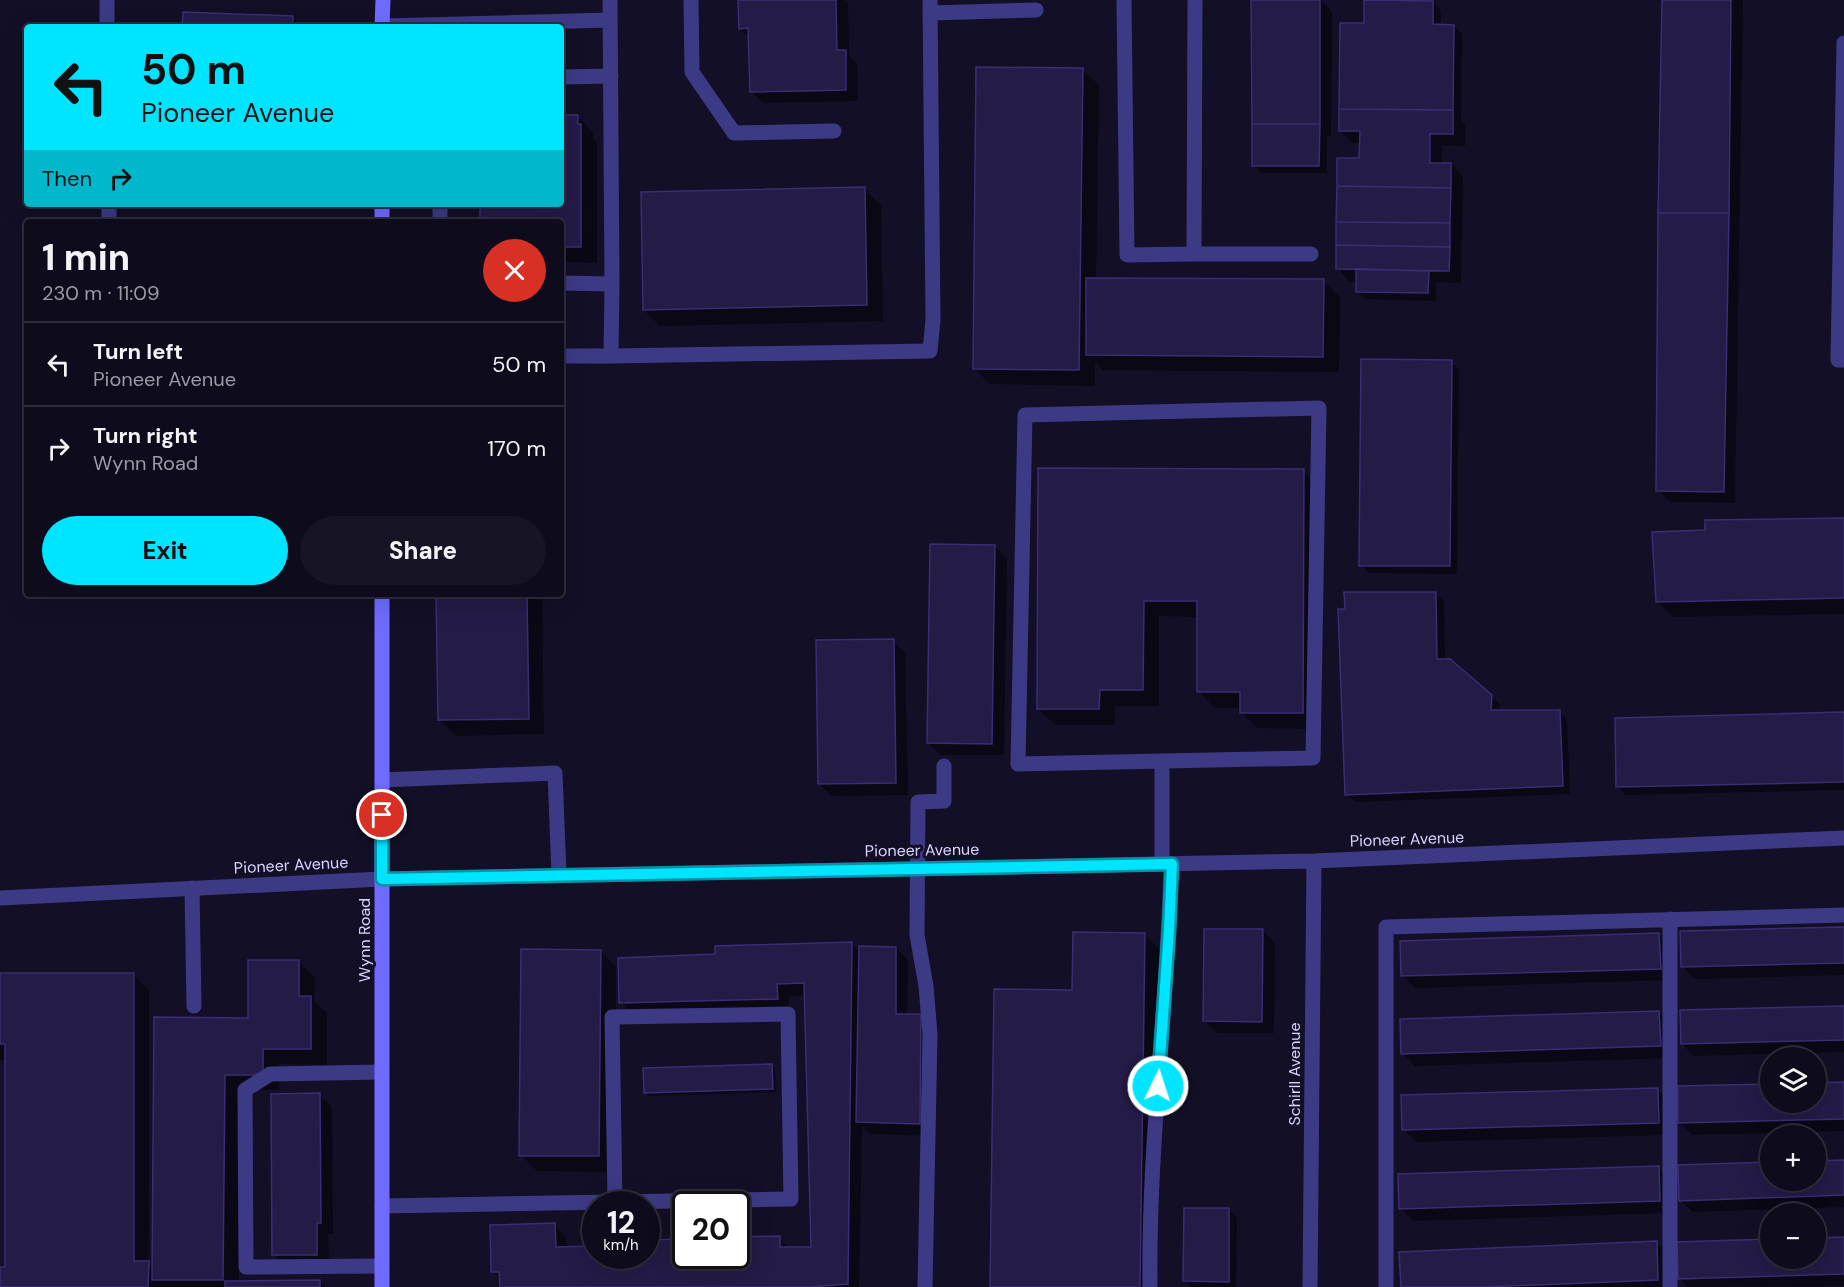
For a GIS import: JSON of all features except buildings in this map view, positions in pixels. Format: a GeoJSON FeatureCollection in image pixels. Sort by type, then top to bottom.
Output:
{"type":"FeatureCollection","features":[{"type":"Feature","properties":{"kind":"street"},"geometry":{"type":"LineString","coordinates":[[106,0],[107,24]]}},
{"type":"Feature","properties":{"kind":"street"},"geometry":{"type":"LineString","coordinates":[[382,24],[383,0]]}},
{"type":"Feature","properties":{"kind":"street"},"geometry":{"type":"LineString","coordinates":[[610,0],[611,356]]}},
{"type":"Feature","properties":{"kind":"street"},"geometry":{"type":"LineString","coordinates":[[691,0],[692,72],[734,133],[834,131]]}},
{"type":"Feature","properties":{"kind":"street"},"geometry":{"type":"LineString","coordinates":[[1124,0],[1127,255],[1311,254]]}},
{"type":"Feature","properties":{"kind":"street"},"geometry":{"type":"LineString","coordinates":[[1194,254],[1195,0]]}},
{"type":"Feature","properties":{"kind":"street"},"geometry":{"type":"LineString","coordinates":[[564,356],[930,351],[933,308],[930,7],[1036,10]]}},
{"type":"Feature","properties":{"kind":"street"},"geometry":{"type":"LineString","coordinates":[[458,24],[610,20]]}},
{"type":"Feature","properties":{"kind":"street"},"geometry":{"type":"LineString","coordinates":[[1844,43],[1838,360],[1844,360]]}},
{"type":"Feature","properties":{"kind":"street"},"geometry":{"type":"LineString","coordinates":[[564,77],[611,76]]}},
{"type":"Feature","properties":{"kind":"street"},"geometry":{"type":"LineString","coordinates":[[564,283],[612,284]]}},
{"type":"Feature","properties":{"kind":"street"},"geometry":{"type":"LineString","coordinates":[[1319,408],[1313,758],[1162,761],[1018,764],[1025,414],[1319,408]]}},
{"type":"Feature","properties":{"kind":"street","name":"Wynn Road"},"geometry":{"type":"LineString","coordinates":[[382,597],[382,1287]]}},
{"type":"Feature","properties":{"kind":"street"},"geometry":{"type":"LineString","coordinates":[[1150,1287],[1149,1218],[1169,930],[1162,761]]}},
{"type":"Feature","properties":{"kind":"street"},"geometry":{"type":"LineString","coordinates":[[925,1287],[930,1034],[926,986],[917,935],[918,802],[944,801],[944,766]]}},
{"type":"Feature","properties":{"kind":"street"},"geometry":{"type":"LineString","coordinates":[[382,780],[555,773],[559,875]]}},
{"type":"Feature","properties":{"kind":"street","name":"Pioneer Avenue"},"geometry":{"type":"LineString","coordinates":[[0,898],[382,879],[1314,861],[1844,838]]}},
{"type":"Feature","properties":{"kind":"street","name":"Schirll Avenue"},"geometry":{"type":"LineString","coordinates":[[1310,1287],[1314,861]]}},
{"type":"Feature","properties":{"kind":"street"},"geometry":{"type":"LineString","coordinates":[[192,888],[194,1006]]}},
{"type":"Feature","properties":{"kind":"street"},"geometry":{"type":"LineString","coordinates":[[1386,1287],[1386,927],[1844,915]]}},
{"type":"Feature","properties":{"kind":"street"},"geometry":{"type":"LineString","coordinates":[[1670,920],[1670,1287]]}},
{"type":"Feature","properties":{"kind":"street"},"geometry":{"type":"LineString","coordinates":[[788,1014],[791,1198],[615,1202],[612,1017],[788,1014]]}},
{"type":"Feature","properties":{"kind":"street"},"geometry":{"type":"LineString","coordinates":[[382,1072],[270,1074],[245,1090],[246,1267],[382,1266]]}},
{"type":"Feature","properties":{"kind":"street"},"geometry":{"type":"LineString","coordinates":[[382,1206],[582,1203]]}},
{"type":"Feature","properties":{"kind":"route"},"geometry":{"type":"LineString","coordinates":[[382,815],[382,879],[1172,864],[1158,1086]]}}]}
